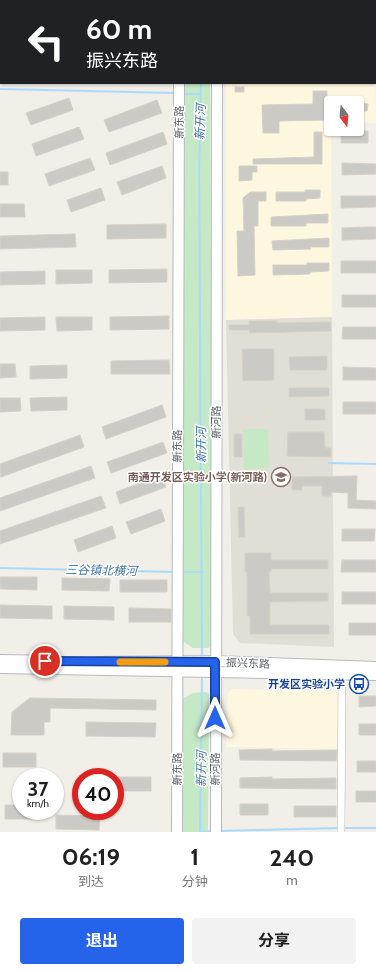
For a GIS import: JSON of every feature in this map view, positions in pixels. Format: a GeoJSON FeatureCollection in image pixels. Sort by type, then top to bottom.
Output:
{"type":"FeatureCollection","features":[{"type":"Feature","properties":{"kind":"street","name":"新东路"},"geometry":{"type":"LineString","coordinates":[[177,832],[176,565],[179,84]]}},
{"type":"Feature","properties":{"kind":"street","name":"新河路"},"geometry":{"type":"LineString","coordinates":[[216,829],[206,666],[217,84]]}},
{"type":"Feature","properties":{"kind":"street","name":"振兴东路"},"geometry":{"type":"LineString","coordinates":[[0,660],[177,667]]}},
{"type":"Feature","properties":{"kind":"street","name":"振兴东路"},"geometry":{"type":"LineString","coordinates":[[0,668],[206,666],[342,670],[376,675]]}},
{"type":"Feature","properties":{"kind":"street","name":"振兴东路"},"geometry":{"type":"LineString","coordinates":[[342,670],[376,667]]}},
{"type":"Feature","properties":{"kind":"street"},"geometry":{"type":"LineString","coordinates":[[341,832],[342,670]]}},
{"type":"Feature","properties":{"kind":"shaded area"},"geometry":{"type":"Polygon","coordinates":[[[226,84],[375,84],[376,123],[364,122],[364,96],[324,96],[324,136],[331,136],[332,317],[226,320],[226,84]]]}},
{"type":"Feature","properties":{"kind":"shaded area","name":"南通开发区实验小学(新河路)"},"geometry":{"type":"Polygon","coordinates":[[[332,317],[334,647],[240,643],[233,634],[226,320],[332,317]]]}},
{"type":"Feature","properties":{"kind":"shaded area"},"geometry":{"type":"Polygon","coordinates":[[[232,689],[343,691],[343,749],[226,747],[228,693],[232,689]]]}},
{"type":"Feature","properties":{"kind":"green space"},"geometry":{"type":"Polygon","coordinates":[[[183,84],[210,84],[213,642],[209,648],[193,648],[180,639],[183,84]]]}},
{"type":"Feature","properties":{"kind":"green space"},"geometry":{"type":"Polygon","coordinates":[[[243,429],[268,429],[269,468],[244,469],[243,429]]]}},
{"type":"Feature","properties":{"kind":"green space"},"geometry":{"type":"Polygon","coordinates":[[[206,692],[209,694],[208,832],[180,832],[182,699],[193,693],[206,692]]]}},
{"type":"Feature","properties":{"kind":"building"},"geometry":{"type":"Polygon","coordinates":[[[235,87],[244,87],[244,92],[235,92],[235,87]]]}},
{"type":"Feature","properties":{"kind":"building"},"geometry":{"type":"Polygon","coordinates":[[[313,91],[327,91],[327,96],[324,96],[324,120],[279,121],[279,133],[263,133],[262,105],[313,104],[313,91]]]}},
{"type":"Feature","properties":{"kind":"building"},"geometry":{"type":"Polygon","coordinates":[[[69,98],[73,110],[31,125],[26,113],[69,98]]]}},
{"type":"Feature","properties":{"kind":"building"},"geometry":{"type":"Polygon","coordinates":[[[157,100],[162,113],[109,132],[104,120],[157,100]]]}},
{"type":"Feature","properties":{"kind":"building"},"geometry":{"type":"Polygon","coordinates":[[[364,104],[368,104],[367,111],[364,111],[364,104]]]}},
{"type":"Feature","properties":{"kind":"building"},"geometry":{"type":"Polygon","coordinates":[[[79,127],[84,139],[36,156],[32,144],[79,127]]]}},
{"type":"Feature","properties":{"kind":"building"},"geometry":{"type":"Polygon","coordinates":[[[364,131],[368,131],[368,143],[341,143],[341,136],[364,136],[364,131]]]}},
{"type":"Feature","properties":{"kind":"building"},"geometry":{"type":"Polygon","coordinates":[[[163,132],[167,144],[110,165],[106,153],[163,132]]]}},
{"type":"Feature","properties":{"kind":"building"},"geometry":{"type":"Polygon","coordinates":[[[314,132],[322,132],[322,164],[253,164],[253,159],[314,157],[314,132]]]}},
{"type":"Feature","properties":{"kind":"building"},"geometry":{"type":"Polygon","coordinates":[[[90,158],[95,170],[49,186],[45,174],[90,158]]]}},
{"type":"Feature","properties":{"kind":"building"},"geometry":{"type":"Polygon","coordinates":[[[342,163],[376,164],[376,174],[342,175],[342,163]]]}},
{"type":"Feature","properties":{"kind":"building"},"geometry":{"type":"Polygon","coordinates":[[[162,166],[166,178],[122,195],[117,182],[162,166]]]}},
{"type":"Feature","properties":{"kind":"building"},"geometry":{"type":"Polygon","coordinates":[[[239,166],[257,166],[257,172],[252,172],[252,180],[239,181],[239,166]]]}},
{"type":"Feature","properties":{"kind":"building"},"geometry":{"type":"Polygon","coordinates":[[[0,172],[8,172],[8,185],[0,185],[0,172]]]}},
{"type":"Feature","properties":{"kind":"building"},"geometry":{"type":"Polygon","coordinates":[[[101,188],[105,200],[71,212],[67,200],[101,188]]]}},
{"type":"Feature","properties":{"kind":"building"},"geometry":{"type":"Polygon","coordinates":[[[305,190],[320,190],[320,198],[306,199],[306,201],[276,201],[276,192],[305,192],[305,190]]]}},
{"type":"Feature","properties":{"kind":"building"},"geometry":{"type":"Polygon","coordinates":[[[250,192],[266,192],[266,201],[258,201],[258,226],[254,226],[255,275],[238,276],[237,231],[244,231],[243,198],[250,192]]]}},
{"type":"Feature","properties":{"kind":"building"},"geometry":{"type":"Polygon","coordinates":[[[341,196],[376,196],[376,207],[341,208],[341,196]]]}},
{"type":"Feature","properties":{"kind":"building"},"geometry":{"type":"Polygon","coordinates":[[[0,204],[24,204],[25,217],[0,217],[0,204]]]}},
{"type":"Feature","properties":{"kind":"building"},"geometry":{"type":"Polygon","coordinates":[[[328,214],[328,223],[306,223],[306,226],[271,226],[271,217],[328,214]]]}},
{"type":"Feature","properties":{"kind":"building"},"geometry":{"type":"Polygon","coordinates":[[[166,224],[166,238],[107,239],[107,225],[166,224]]]}},
{"type":"Feature","properties":{"kind":"building"},"geometry":{"type":"Polygon","coordinates":[[[376,227],[376,239],[342,240],[342,228],[376,227]]]}},
{"type":"Feature","properties":{"kind":"building"},"geometry":{"type":"Polygon","coordinates":[[[75,234],[76,247],[0,249],[0,236],[75,234]]]}},
{"type":"Feature","properties":{"kind":"building"},"geometry":{"type":"Polygon","coordinates":[[[329,238],[329,247],[273,250],[272,241],[329,238]]]}},
{"type":"Feature","properties":{"kind":"building"},"geometry":{"type":"Polygon","coordinates":[[[341,261],[376,261],[376,273],[341,273],[341,261]]]}},
{"type":"Feature","properties":{"kind":"building"},"geometry":{"type":"Polygon","coordinates":[[[307,263],[329,263],[329,271],[310,272],[310,274],[273,275],[273,265],[307,265],[307,263]]]}},
{"type":"Feature","properties":{"kind":"building"},"geometry":{"type":"Polygon","coordinates":[[[167,269],[167,282],[109,283],[109,270],[167,269]]]}},
{"type":"Feature","properties":{"kind":"building"},"geometry":{"type":"Polygon","coordinates":[[[56,270],[92,270],[92,283],[56,284],[56,270]]]}},
{"type":"Feature","properties":{"kind":"building"},"geometry":{"type":"Polygon","coordinates":[[[45,271],[45,284],[0,285],[0,272],[45,271]]]}},
{"type":"Feature","properties":{"kind":"building"},"geometry":{"type":"Polygon","coordinates":[[[342,295],[376,295],[376,307],[342,307],[342,295]]]}},
{"type":"Feature","properties":{"kind":"building"},"geometry":{"type":"Polygon","coordinates":[[[169,316],[169,329],[110,330],[110,317],[169,316]]]}},
{"type":"Feature","properties":{"kind":"building"},"geometry":{"type":"Polygon","coordinates":[[[45,317],[45,330],[0,331],[0,318],[45,317]]]}},
{"type":"Feature","properties":{"kind":"building"},"geometry":{"type":"Polygon","coordinates":[[[56,317],[92,317],[92,330],[57,331],[56,317]]]}},
{"type":"Feature","properties":{"kind":"building"},"geometry":{"type":"Polygon","coordinates":[[[249,321],[277,321],[277,323],[331,322],[331,331],[249,333],[249,330],[229,330],[229,325],[249,325],[249,321]]]}},
{"type":"Feature","properties":{"kind":"building"},"geometry":{"type":"Polygon","coordinates":[[[343,327],[376,327],[376,339],[342,339],[343,327]]]}},
{"type":"Feature","properties":{"kind":"building"},"geometry":{"type":"Polygon","coordinates":[[[242,349],[274,349],[274,380],[243,381],[242,349]]]}},
{"type":"Feature","properties":{"kind":"building"},"geometry":{"type":"Polygon","coordinates":[[[327,356],[327,370],[290,370],[289,357],[327,356]]]}},
{"type":"Feature","properties":{"kind":"building"},"geometry":{"type":"Polygon","coordinates":[[[169,360],[170,374],[111,374],[111,361],[169,360]]]}},
{"type":"Feature","properties":{"kind":"building"},"geometry":{"type":"Polygon","coordinates":[[[0,364],[15,364],[16,377],[0,378],[0,364]]]}},
{"type":"Feature","properties":{"kind":"building"},"geometry":{"type":"Polygon","coordinates":[[[67,365],[67,378],[30,379],[30,366],[67,365]]]}},
{"type":"Feature","properties":{"kind":"building"},"geometry":{"type":"Polygon","coordinates":[[[343,367],[376,368],[376,380],[343,380],[343,367]]]}},
{"type":"Feature","properties":{"kind":"building"},"geometry":{"type":"Polygon","coordinates":[[[289,388],[329,388],[329,396],[289,397],[289,388]]]}},
{"type":"Feature","properties":{"kind":"building"},"geometry":{"type":"Polygon","coordinates":[[[67,397],[67,410],[31,411],[30,398],[67,397]]]}},
{"type":"Feature","properties":{"kind":"building"},"geometry":{"type":"Polygon","coordinates":[[[0,398],[20,398],[21,411],[0,412],[0,398]]]}},
{"type":"Feature","properties":{"kind":"building"},"geometry":{"type":"Polygon","coordinates":[[[343,402],[376,402],[376,414],[343,414],[343,402]]]}},
{"type":"Feature","properties":{"kind":"building"},"geometry":{"type":"Polygon","coordinates":[[[162,405],[166,417],[106,439],[102,427],[162,405]]]}},
{"type":"Feature","properties":{"kind":"building"},"geometry":{"type":"Polygon","coordinates":[[[305,409],[325,409],[325,420],[305,420],[305,409]]]}},
{"type":"Feature","properties":{"kind":"building"},"geometry":{"type":"Polygon","coordinates":[[[288,432],[324,432],[325,448],[331,448],[331,457],[287,456],[288,432]]]}},
{"type":"Feature","properties":{"kind":"building"},"geometry":{"type":"Polygon","coordinates":[[[234,434],[242,434],[242,457],[234,457],[234,434]]]}},
{"type":"Feature","properties":{"kind":"building"},"geometry":{"type":"Polygon","coordinates":[[[80,435],[84,447],[1,477],[0,464],[80,435]]]}},
{"type":"Feature","properties":{"kind":"building"},"geometry":{"type":"Polygon","coordinates":[[[163,442],[167,453],[111,473],[107,462],[163,442]]]}},
{"type":"Feature","properties":{"kind":"building"},"geometry":{"type":"Polygon","coordinates":[[[91,466],[95,478],[0,511],[0,498],[91,466]]]}},
{"type":"Feature","properties":{"kind":"building"},"geometry":{"type":"Polygon","coordinates":[[[162,475],[166,487],[120,504],[116,492],[162,475]]]}},
{"type":"Feature","properties":{"kind":"building"},"geometry":{"type":"Polygon","coordinates":[[[357,476],[356,500],[376,501],[376,509],[348,508],[348,493],[331,492],[331,496],[322,496],[322,486],[302,486],[302,490],[292,490],[292,477],[357,476]]]}},
{"type":"Feature","properties":{"kind":"building"},"geometry":{"type":"Polygon","coordinates":[[[101,496],[106,508],[0,544],[0,531],[101,496]]]}},
{"type":"Feature","properties":{"kind":"building"},"geometry":{"type":"Polygon","coordinates":[[[238,507],[244,507],[245,537],[239,537],[238,507]]]}},
{"type":"Feature","properties":{"kind":"building"},"geometry":{"type":"Polygon","coordinates":[[[161,509],[165,521],[131,534],[126,522],[161,509]]]}},
{"type":"Feature","properties":{"kind":"building"},"geometry":{"type":"Polygon","coordinates":[[[112,526],[116,538],[78,552],[74,540],[112,526]]]}},
{"type":"Feature","properties":{"kind":"building"},"geometry":{"type":"Polygon","coordinates":[[[342,529],[375,529],[374,541],[342,541],[342,529]]]}},
{"type":"Feature","properties":{"kind":"building"},"geometry":{"type":"Polygon","coordinates":[[[245,553],[271,553],[271,560],[328,560],[328,569],[271,569],[271,572],[269,572],[270,593],[328,593],[328,601],[270,602],[270,625],[329,625],[329,634],[250,634],[250,616],[247,616],[247,572],[245,572],[245,553]]]}},
{"type":"Feature","properties":{"kind":"building"},"geometry":{"type":"Polygon","coordinates":[[[342,560],[376,560],[376,572],[341,572],[342,560]]]}},
{"type":"Feature","properties":{"kind":"building"},"geometry":{"type":"Polygon","coordinates":[[[0,577],[37,577],[37,590],[0,589],[0,577]]]}},
{"type":"Feature","properties":{"kind":"building"},"geometry":{"type":"Polygon","coordinates":[[[62,578],[110,579],[109,591],[62,590],[62,578]]]}},
{"type":"Feature","properties":{"kind":"building"},"geometry":{"type":"Polygon","coordinates":[[[120,580],[167,580],[167,592],[120,592],[120,580]]]}},
{"type":"Feature","properties":{"kind":"building"},"geometry":{"type":"Polygon","coordinates":[[[342,592],[376,592],[376,604],[342,604],[342,592]]]}},
{"type":"Feature","properties":{"kind":"building"},"geometry":{"type":"Polygon","coordinates":[[[0,605],[52,606],[52,619],[0,618],[0,605]]]}},
{"type":"Feature","properties":{"kind":"building"},"geometry":{"type":"Polygon","coordinates":[[[64,606],[114,607],[114,620],[64,619],[64,606]]]}},
{"type":"Feature","properties":{"kind":"building"},"geometry":{"type":"Polygon","coordinates":[[[129,608],[171,609],[171,622],[129,622],[129,608]]]}},
{"type":"Feature","properties":{"kind":"building"},"geometry":{"type":"Polygon","coordinates":[[[349,623],[376,623],[376,635],[349,635],[349,623]]]}},
{"type":"Feature","properties":{"kind":"building"},"geometry":{"type":"Polygon","coordinates":[[[359,696],[376,696],[376,706],[359,707],[359,696]]]}},
{"type":"Feature","properties":{"kind":"building"},"geometry":{"type":"Polygon","coordinates":[[[30,698],[156,700],[156,710],[50,708],[50,722],[44,722],[44,735],[11,735],[12,712],[30,698]]]}},
{"type":"Feature","properties":{"kind":"building"},"geometry":{"type":"Polygon","coordinates":[[[86,722],[156,723],[155,737],[86,736],[86,722]]]}},
{"type":"Feature","properties":{"kind":"building"},"geometry":{"type":"Polygon","coordinates":[[[359,724],[376,724],[376,735],[359,735],[359,724]]]}},
{"type":"Feature","properties":{"kind":"building"},"geometry":{"type":"Polygon","coordinates":[[[272,749],[272,751],[337,750],[336,761],[240,760],[239,750],[272,749]]]}},
{"type":"Feature","properties":{"kind":"building"},"geometry":{"type":"Polygon","coordinates":[[[3,753],[36,753],[36,767],[3,767],[3,753]]]}},
{"type":"Feature","properties":{"kind":"building"},"geometry":{"type":"Polygon","coordinates":[[[357,761],[376,761],[376,772],[357,772],[357,761]]]}},
{"type":"Feature","properties":{"kind":"building"},"geometry":{"type":"Polygon","coordinates":[[[124,777],[151,777],[151,791],[124,791],[124,777]]]}},
{"type":"Feature","properties":{"kind":"building"},"geometry":{"type":"Polygon","coordinates":[[[272,777],[272,779],[336,778],[336,789],[240,788],[240,778],[272,777]]]}},
{"type":"Feature","properties":{"kind":"building"},"geometry":{"type":"Polygon","coordinates":[[[356,791],[376,791],[376,802],[356,802],[356,791]]]}},
{"type":"Feature","properties":{"kind":"building"},"geometry":{"type":"Polygon","coordinates":[[[240,804],[268,804],[268,815],[240,815],[240,804]]]}},
{"type":"Feature","properties":{"kind":"building"},"geometry":{"type":"Polygon","coordinates":[[[5,805],[12,805],[12,819],[5,819],[5,805]]]}},
{"type":"Feature","properties":{"kind":"building"},"geometry":{"type":"Polygon","coordinates":[[[294,806],[336,806],[336,817],[294,817],[294,806]]]}},
{"type":"Feature","properties":{"kind":"building"},"geometry":{"type":"Polygon","coordinates":[[[64,815],[72,815],[72,820],[100,820],[99,830],[56,829],[56,820],[64,820],[64,815]]]}},
{"type":"Feature","properties":{"kind":"waterway","name":"新开河"},"geometry":{"type":"LineString","coordinates":[[201,84],[199,168],[202,659]]}},
{"type":"Feature","properties":{"kind":"waterway"},"geometry":{"type":"LineString","coordinates":[[0,89],[175,93]]}},
{"type":"Feature","properties":{"kind":"waterway"},"geometry":{"type":"LineString","coordinates":[[183,94],[201,94]]}},
{"type":"Feature","properties":{"kind":"waterway"},"geometry":{"type":"LineString","coordinates":[[329,463],[376,464]]}},
{"type":"Feature","properties":{"kind":"waterway","name":"三谷镇北横河"},"geometry":{"type":"LineString","coordinates":[[0,568],[174,572]]}},
{"type":"Feature","properties":{"kind":"waterway","name":"三谷镇北横河"},"geometry":{"type":"LineString","coordinates":[[180,572],[203,572]]}},
{"type":"Feature","properties":{"kind":"waterway","name":"新开河"},"geometry":{"type":"LineString","coordinates":[[200,832],[202,675]]}},
{"type":"Feature","properties":{"kind":"waterway"},"geometry":{"type":"LineString","coordinates":[[219,831],[339,828]]}},
{"type":"Feature","properties":{"kind":"waterway"},"geometry":{"type":"LineString","coordinates":[[343,828],[376,828]]}},
{"type":"Feature","properties":{"kind":"waterway"},"geometry":{"type":"LineString","coordinates":[[200,832],[213,831]]}},
{"type":"Feature","properties":{"kind":"slow traffic"},"geometry":{"type":"LineString","coordinates":[[120,662],[165,662]]}},
{"type":"Feature","properties":{"kind":"place","name":"南通开发区实验小学(新河路)"},"geometry":{"type":"Point","coordinates":[281,477]}},
{"type":"Feature","properties":{"kind":"place","name":"开发区实验小学"},"geometry":{"type":"Point","coordinates":[359,684]}},
{"type":"Feature","properties":{"kind":"route"},"geometry":{"type":"LineString","coordinates":[[45,661],[215,662],[215,718]]}}]}
